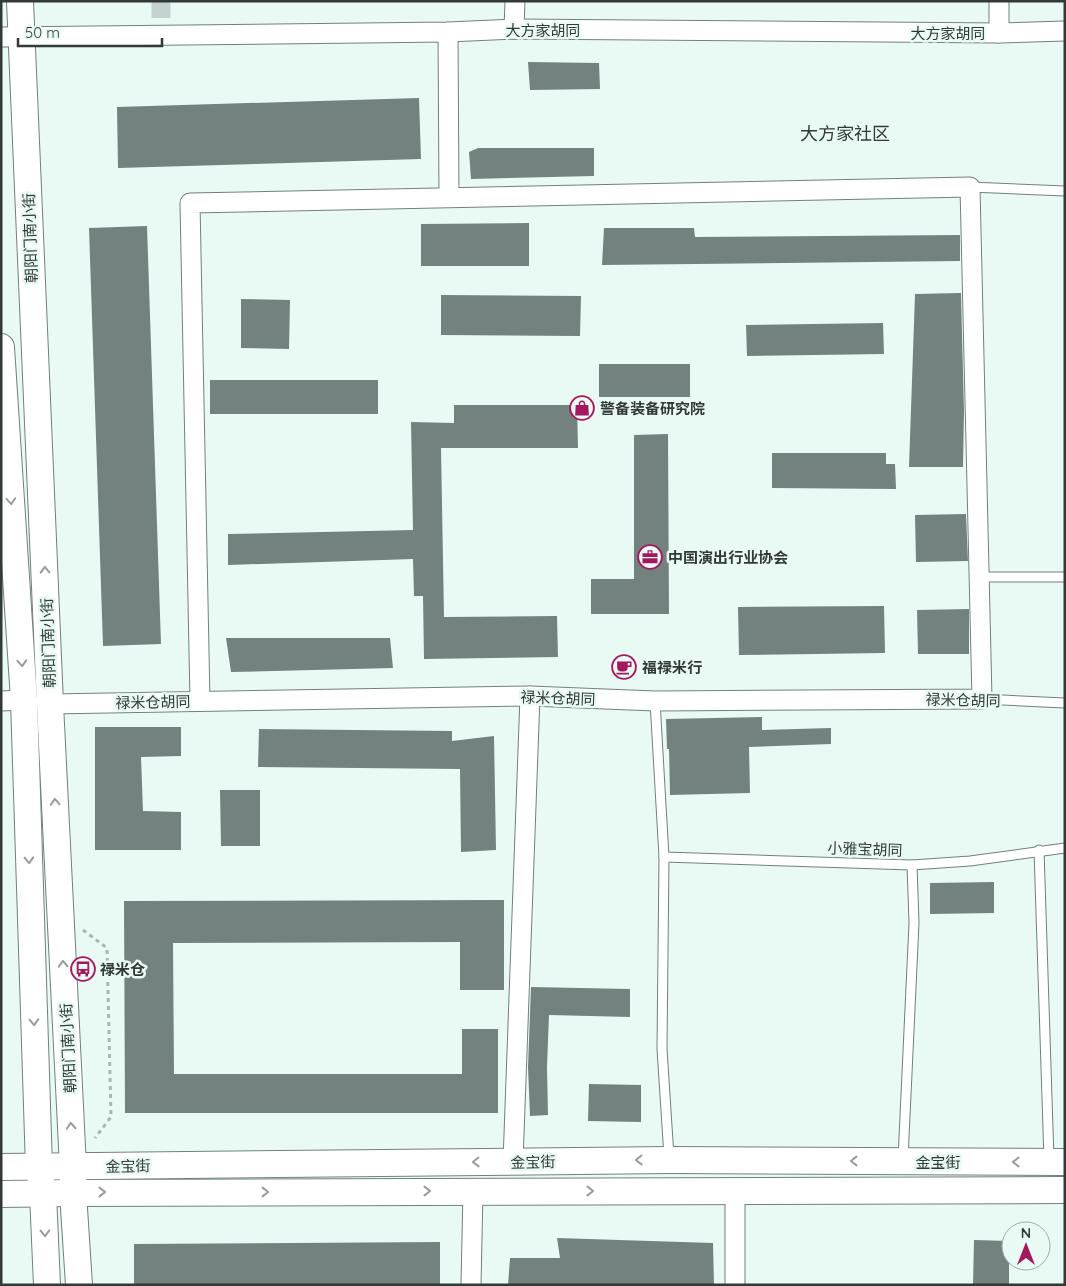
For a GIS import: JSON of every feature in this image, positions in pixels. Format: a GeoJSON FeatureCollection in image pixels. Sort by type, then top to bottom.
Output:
{"type":"FeatureCollection","features":[{"type":"Feature","properties":{"kind":"main road","name":"朝阳门南小街"},"geometry":{"type":"LineString","coordinates":[[20,1],[11,37],[50,704],[79,1285]]}},
{"type":"Feature","properties":{"kind":"main road","name":"朝阳门南小街"},"geometry":{"type":"LineString","coordinates":[[1,347],[13,701],[47,1285]]}},
{"type":"Feature","properties":{"kind":"main road","name":"金宝街"},"geometry":{"type":"LineString","coordinates":[[1,1167],[669,1160],[1057,1162]]}},
{"type":"Feature","properties":{"kind":"main road","name":"金宝街"},"geometry":{"type":"LineString","coordinates":[[1,1194],[1065,1190]]}},
{"type":"Feature","properties":{"kind":"street"},"geometry":{"type":"LineString","coordinates":[[514,29],[515,1]]}},
{"type":"Feature","properties":{"kind":"street"},"geometry":{"type":"LineString","coordinates":[[999,1],[999,33]]}},
{"type":"Feature","properties":{"kind":"street","name":"大方家胡同"},"geometry":{"type":"LineString","coordinates":[[11,37],[161,26],[448,32],[514,29],[999,33],[1065,31]]}},
{"type":"Feature","properties":{"kind":"street"},"geometry":{"type":"LineString","coordinates":[[448,32],[449,197]]}},
{"type":"Feature","properties":{"kind":"street"},"geometry":{"type":"LineString","coordinates":[[200,701],[190,203],[970,187],[982,699]]}},
{"type":"Feature","properties":{"kind":"street"},"geometry":{"type":"LineString","coordinates":[[513,1162],[530,696]]}},
{"type":"Feature","properties":{"kind":"street","name":"禄米仓胡同"},"geometry":{"type":"LineString","coordinates":[[50,704],[530,696],[655,701],[982,699]]}},
{"type":"Feature","properties":{"kind":"street"},"geometry":{"type":"LineString","coordinates":[[471,1285],[473,1191]]}},
{"type":"Feature","properties":{"kind":"street"},"geometry":{"type":"LineString","coordinates":[[735,1191],[735,1285]]}},
{"type":"Feature","properties":{"kind":"lane"},"geometry":{"type":"LineString","coordinates":[[970,187],[1065,191]]}},
{"type":"Feature","properties":{"kind":"lane"},"geometry":{"type":"LineString","coordinates":[[978,577],[1065,577]]}},
{"type":"Feature","properties":{"kind":"lane","name":"禄米仓胡同"},"geometry":{"type":"LineString","coordinates":[[982,699],[1065,703]]}},
{"type":"Feature","properties":{"kind":"lane"},"geometry":{"type":"LineString","coordinates":[[655,701],[664,857],[662,1049],[669,1160]]}},
{"type":"Feature","properties":{"kind":"lane","name":"小雅宝胡同"},"geometry":{"type":"LineString","coordinates":[[664,857],[912,864],[970,861],[1038,850],[1065,848]]}},
{"type":"Feature","properties":{"kind":"lane"},"geometry":{"type":"LineString","coordinates":[[1038,850],[1057,1162]]}},
{"type":"Feature","properties":{"kind":"lane"},"geometry":{"type":"LineString","coordinates":[[902,1162],[914,923],[912,864]]}},
{"type":"Feature","properties":{"kind":"path"},"geometry":{"type":"LineString","coordinates":[[60,913],[107,948],[111,1117],[73,1167]]}},
{"type":"Feature","properties":{"kind":"building"},"geometry":{"type":"Polygon","coordinates":[[[528,62],[599,63],[600,89],[530,90],[528,62]]]}},
{"type":"Feature","properties":{"kind":"building"},"geometry":{"type":"Polygon","coordinates":[[[419,98],[421,159],[118,168],[117,107],[419,98]]]}},
{"type":"Feature","properties":{"kind":"building"},"geometry":{"type":"Polygon","coordinates":[[[478,148],[594,148],[594,176],[471,179],[469,152],[478,148]]]}},
{"type":"Feature","properties":{"kind":"building"},"geometry":{"type":"Polygon","coordinates":[[[529,223],[529,266],[421,266],[421,224],[529,223]]]}},
{"type":"Feature","properties":{"kind":"building"},"geometry":{"type":"Polygon","coordinates":[[[147,226],[161,644],[103,646],[89,228],[147,226]]]}},
{"type":"Feature","properties":{"kind":"building"},"geometry":{"type":"Polygon","coordinates":[[[604,228],[694,228],[695,237],[960,235],[960,261],[602,265],[604,228]]]}},
{"type":"Feature","properties":{"kind":"building"},"geometry":{"type":"Polygon","coordinates":[[[961,293],[964,411],[963,467],[909,467],[915,294],[961,293]]]}},
{"type":"Feature","properties":{"kind":"building"},"geometry":{"type":"Polygon","coordinates":[[[441,295],[581,296],[580,336],[441,335],[441,295]]]}},
{"type":"Feature","properties":{"kind":"building"},"geometry":{"type":"Polygon","coordinates":[[[241,299],[290,300],[289,349],[241,348],[241,299]]]}},
{"type":"Feature","properties":{"kind":"building"},"geometry":{"type":"Polygon","coordinates":[[[883,323],[884,354],[747,356],[746,325],[883,323]]]}},
{"type":"Feature","properties":{"kind":"building"},"geometry":{"type":"Polygon","coordinates":[[[599,364],[690,364],[690,397],[599,397],[599,364]]]}},
{"type":"Feature","properties":{"kind":"building"},"geometry":{"type":"Polygon","coordinates":[[[210,380],[378,380],[378,414],[210,414],[210,380]]]}},
{"type":"Feature","properties":{"kind":"building"},"geometry":{"type":"Polygon","coordinates":[[[454,405],[577,405],[578,448],[441,448],[444,617],[557,616],[558,657],[424,659],[423,596],[414,596],[413,559],[228,565],[228,534],[413,530],[411,422],[454,423],[454,405]]]}},
{"type":"Feature","properties":{"kind":"building"},"geometry":{"type":"Polygon","coordinates":[[[668,434],[669,614],[591,614],[591,579],[634,579],[634,435],[668,434]]]}},
{"type":"Feature","properties":{"kind":"building"},"geometry":{"type":"Polygon","coordinates":[[[772,453],[886,453],[886,464],[895,464],[896,489],[772,488],[772,453]]]}},
{"type":"Feature","properties":{"kind":"building"},"geometry":{"type":"Polygon","coordinates":[[[966,514],[968,561],[916,562],[915,515],[966,514]]]}},
{"type":"Feature","properties":{"kind":"building"},"geometry":{"type":"Polygon","coordinates":[[[884,606],[885,653],[739,655],[738,607],[884,606]]]}},
{"type":"Feature","properties":{"kind":"building"},"geometry":{"type":"Polygon","coordinates":[[[969,609],[969,654],[918,654],[917,610],[969,609]]]}},
{"type":"Feature","properties":{"kind":"building"},"geometry":{"type":"Polygon","coordinates":[[[226,638],[390,638],[393,668],[231,672],[226,638]]]}},
{"type":"Feature","properties":{"kind":"building"},"geometry":{"type":"Polygon","coordinates":[[[762,717],[762,730],[831,728],[831,744],[749,747],[750,793],[670,795],[666,719],[762,717]]]}},
{"type":"Feature","properties":{"kind":"building"},"geometry":{"type":"Polygon","coordinates":[[[95,727],[181,727],[181,756],[141,757],[143,811],[181,812],[181,850],[95,850],[95,727]]]}},
{"type":"Feature","properties":{"kind":"building"},"geometry":{"type":"Polygon","coordinates":[[[259,729],[452,731],[452,741],[494,736],[496,850],[461,852],[460,769],[258,767],[259,729]]]}},
{"type":"Feature","properties":{"kind":"building"},"geometry":{"type":"Polygon","coordinates":[[[220,790],[260,790],[260,846],[221,846],[220,790]]]}},
{"type":"Feature","properties":{"kind":"building"},"geometry":{"type":"Polygon","coordinates":[[[994,882],[994,913],[930,914],[930,883],[994,882]]]}},
{"type":"Feature","properties":{"kind":"building"},"geometry":{"type":"Polygon","coordinates":[[[504,900],[504,990],[460,990],[460,942],[173,943],[174,1074],[462,1074],[462,1029],[498,1029],[498,1113],[125,1113],[124,901],[504,900]]]}},
{"type":"Feature","properties":{"kind":"building"},"geometry":{"type":"Polygon","coordinates":[[[531,987],[630,989],[630,1017],[549,1015],[548,1115],[530,1116],[528,1067],[531,987]]]}},
{"type":"Feature","properties":{"kind":"building"},"geometry":{"type":"Polygon","coordinates":[[[589,1084],[641,1085],[641,1122],[588,1121],[589,1084]]]}},
{"type":"Feature","properties":{"kind":"building"},"geometry":{"type":"Polygon","coordinates":[[[557,1238],[713,1243],[714,1285],[508,1285],[510,1258],[560,1258],[557,1238]]]}},
{"type":"Feature","properties":{"kind":"building"},"geometry":{"type":"Polygon","coordinates":[[[974,1240],[1001,1241],[1001,1271],[1009,1271],[1009,1285],[973,1285],[974,1240]]]}},
{"type":"Feature","properties":{"kind":"building"},"geometry":{"type":"Polygon","coordinates":[[[440,1242],[440,1285],[134,1285],[134,1244],[440,1242]]]}},
{"type":"Feature","properties":{"kind":"tunnel"},"geometry":{"type":"LineString","coordinates":[[161,1],[161,18]]}},
{"type":"Feature","properties":{"kind":"place","name":"警备装备研究院"},"geometry":{"type":"Point","coordinates":[582,408]}},
{"type":"Feature","properties":{"kind":"place","name":"中国演出行业协会"},"geometry":{"type":"Point","coordinates":[650,557]}},
{"type":"Feature","properties":{"kind":"place","name":"福禄米行"},"geometry":{"type":"Point","coordinates":[624,667]}},
{"type":"Feature","properties":{"kind":"place","name":"禄米仓"},"geometry":{"type":"Point","coordinates":[83,969]}},
{"type":"Feature","properties":{"kind":"district","name":"大方家社区"},"geometry":{"type":"Point","coordinates":[845,133]}}]}
